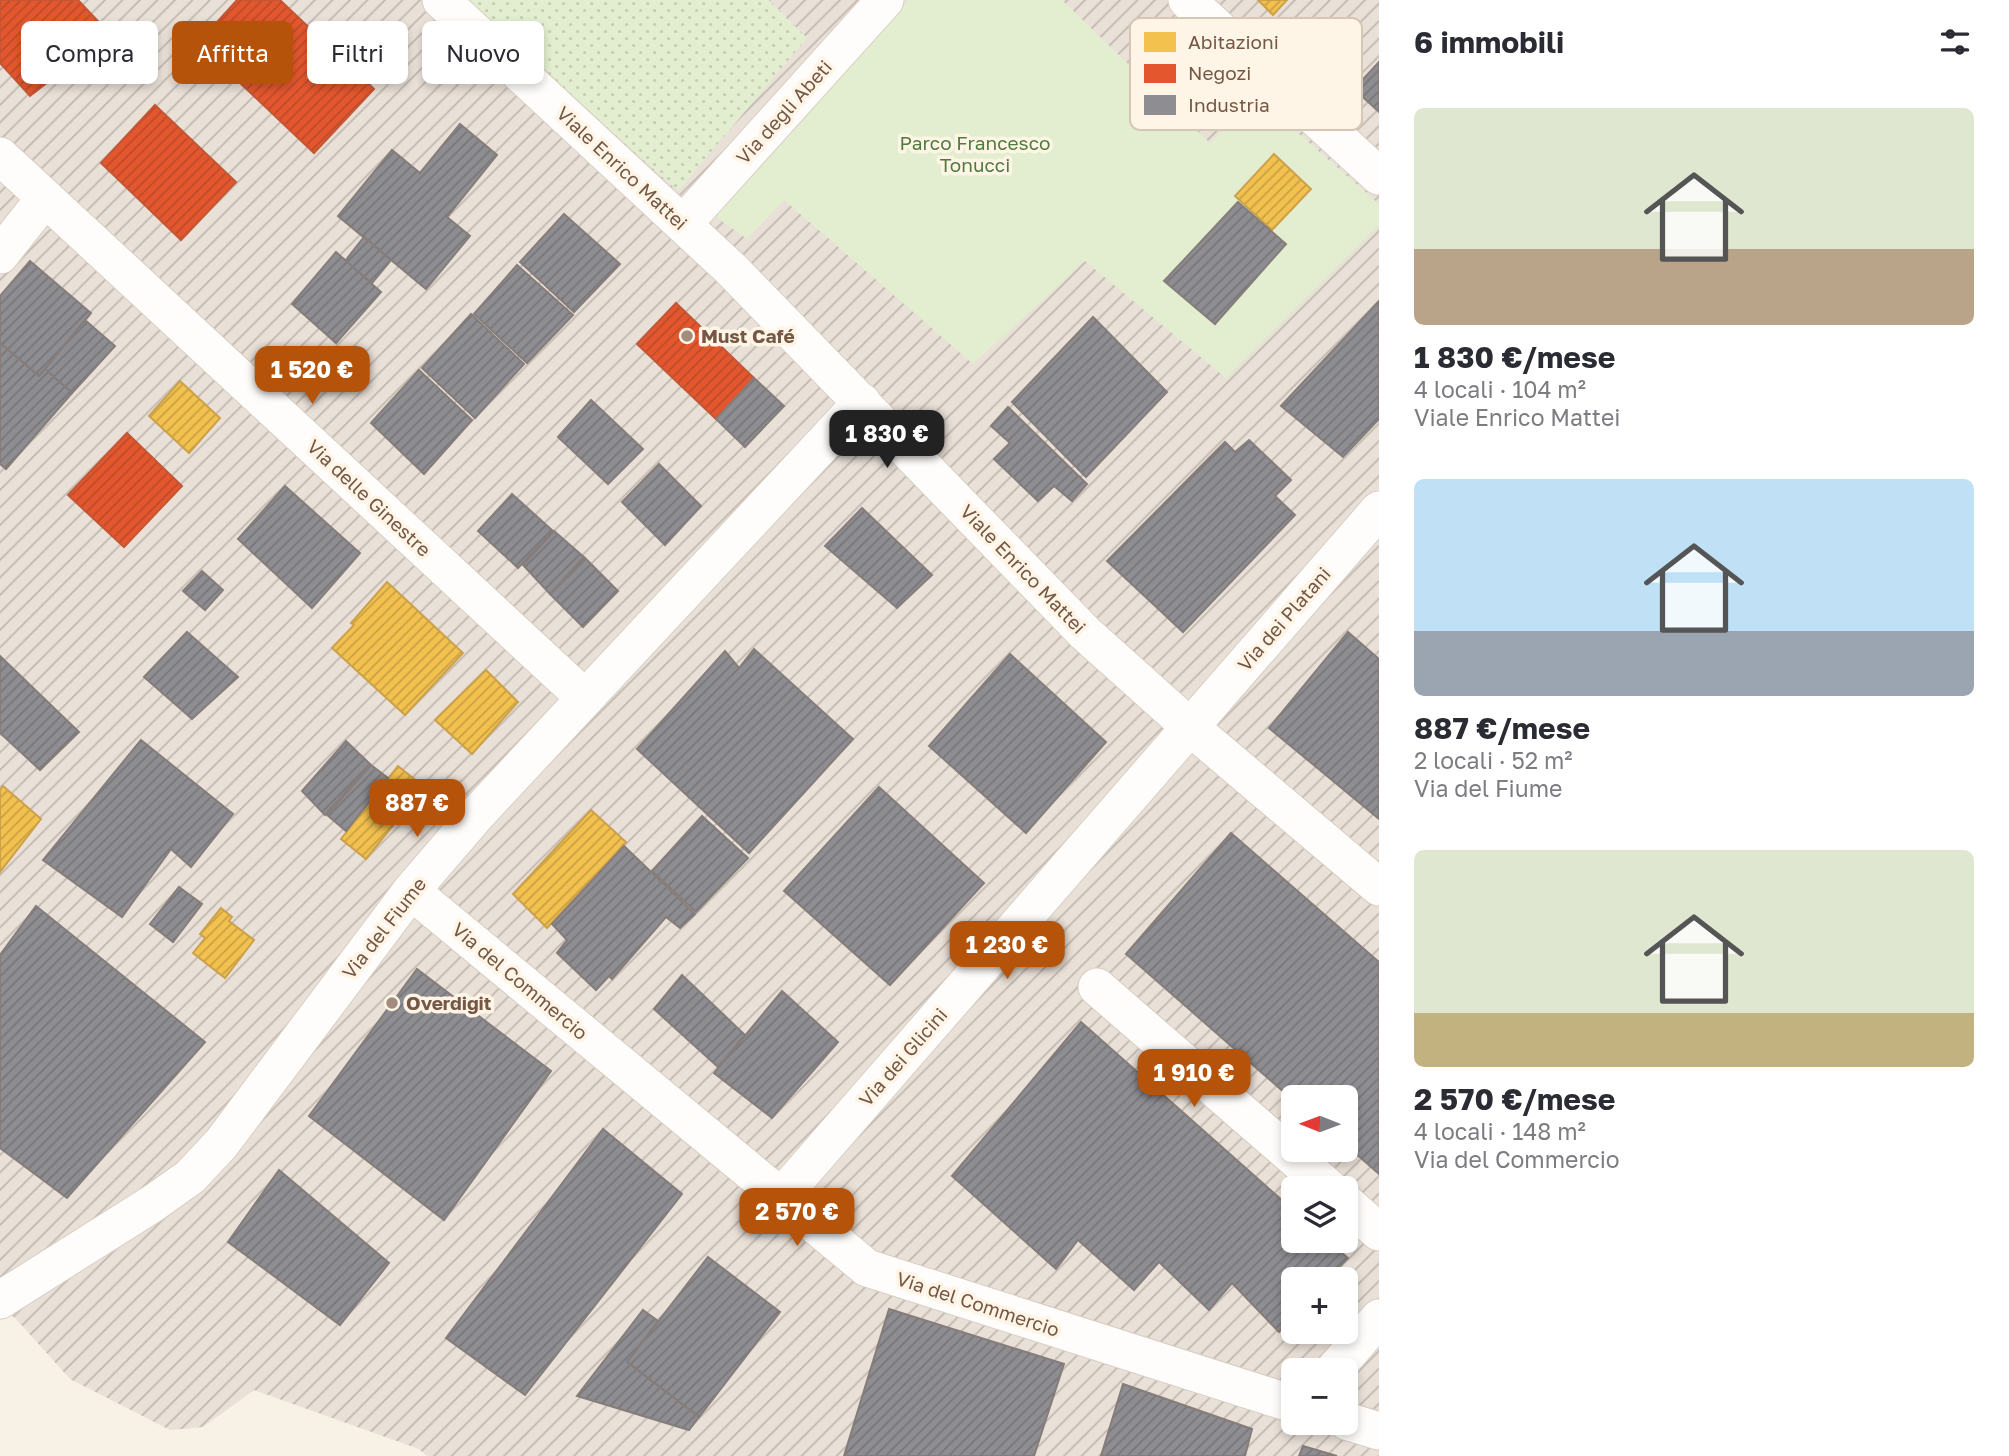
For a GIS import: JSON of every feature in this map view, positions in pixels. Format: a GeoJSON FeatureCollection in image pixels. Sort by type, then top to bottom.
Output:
{"type":"FeatureCollection","features":[{"type":"Feature","properties":{"kind":"street","name":"Viale Enrico Mattei"},"geometry":{"type":"LineString","coordinates":[[441,0],[683,224],[862,402],[1084,633],[1379,887]]}},
{"type":"Feature","properties":{"kind":"street","name":"Via degli Abeti"},"geometry":{"type":"LineString","coordinates":[[683,224],[885,0]]}},
{"type":"Feature","properties":{"kind":"street"},"geometry":{"type":"LineString","coordinates":[[1187,0],[1207,18]]}},
{"type":"Feature","properties":{"kind":"street"},"geometry":{"type":"LineString","coordinates":[[1329,130],[1379,176]]}},
{"type":"Feature","properties":{"kind":"street","name":"Via delle Ginestre"},"geometry":{"type":"LineString","coordinates":[[0,156],[585,698]]}},
{"type":"Feature","properties":{"kind":"street"},"geometry":{"type":"LineString","coordinates":[[0,255],[45,198]]}},
{"type":"Feature","properties":{"kind":"street","name":"Via del Fiume"},"geometry":{"type":"LineString","coordinates":[[0,1300],[190,1177],[220,1144],[411,891],[478,813],[862,402]]}},
{"type":"Feature","properties":{"kind":"street","name":"Via dei Platani"},"geometry":{"type":"LineString","coordinates":[[1190,727],[1379,510]]}},
{"type":"Feature","properties":{"kind":"street","name":"Via dei Glicini"},"geometry":{"type":"LineString","coordinates":[[781,1197],[1190,727]]}},
{"type":"Feature","properties":{"kind":"street","name":"Via del Commercio"},"geometry":{"type":"LineString","coordinates":[[411,891],[867,1268],[1281,1400]]}},
{"type":"Feature","properties":{"kind":"street"},"geometry":{"type":"LineString","coordinates":[[1097,987],[1315,1176]]}},
{"type":"Feature","properties":{"kind":"street"},"geometry":{"type":"LineString","coordinates":[[1358,1214],[1379,1232]]}},
{"type":"Feature","properties":{"kind":"street"},"geometry":{"type":"LineString","coordinates":[[1344,1358],[1379,1318]]}},
{"type":"Feature","properties":{"kind":"street"},"geometry":{"type":"LineString","coordinates":[[1358,1425],[1379,1432]]}},
{"type":"Feature","properties":{"kind":"shaded area"},"geometry":{"type":"Polygon","coordinates":[[[0,0],[1379,0],[1379,1456],[427,1456],[419,1449],[254,1390],[203,1427],[170,1430],[70,1379],[16,1319],[0,1307],[0,0]]]}},
{"type":"Feature","properties":{"kind":"green space"},"geometry":{"type":"Polygon","coordinates":[[[466,0],[769,0],[807,38],[678,191],[544,70],[544,21],[489,21],[466,0]]]}},
{"type":"Feature","properties":{"kind":"green space","name":"Parco Francesco Tonucci"},"geometry":{"type":"Polygon","coordinates":[[[908,0],[1062,0],[1130,66],[1130,130],[1197,130],[1210,143],[1224,130],[1295,130],[1379,204],[1379,225],[1226,378],[1085,261],[973,364],[784,200],[747,239],[713,215],[908,0]]]}},
{"type":"Feature","properties":{"kind":"building: Abitazioni"},"geometry":{"type":"Polygon","coordinates":[[[1258,0],[1287,0],[1273,15],[1258,0]]]}},
{"type":"Feature","properties":{"kind":"building: Abitazioni"},"geometry":{"type":"Polygon","coordinates":[[[1274,154],[1311,189],[1272,230],[1235,196],[1274,154]]]}},
{"type":"Feature","properties":{"kind":"building: Abitazioni"},"geometry":{"type":"Polygon","coordinates":[[[180,381],[220,418],[189,453],[149,416],[180,381]]]}},
{"type":"Feature","properties":{"kind":"building: Abitazioni"},"geometry":{"type":"Polygon","coordinates":[[[387,582],[463,653],[405,715],[332,648],[354,625],[351,623],[387,582]]]}},
{"type":"Feature","properties":{"kind":"building: Abitazioni"},"geometry":{"type":"Polygon","coordinates":[[[486,670],[518,702],[472,754],[435,720],[486,670]]]}},
{"type":"Feature","properties":{"kind":"building: Abitazioni"},"geometry":{"type":"Polygon","coordinates":[[[398,766],[424,787],[366,859],[341,839],[398,766]]]}},
{"type":"Feature","properties":{"kind":"building: Abitazioni"},"geometry":{"type":"Polygon","coordinates":[[[3,786],[41,819],[0,872],[0,790],[3,786]]]}},
{"type":"Feature","properties":{"kind":"building: Abitazioni"},"geometry":{"type":"Polygon","coordinates":[[[591,810],[626,842],[547,928],[513,894],[591,810]]]}},
{"type":"Feature","properties":{"kind":"building: Abitazioni"},"geometry":{"type":"Polygon","coordinates":[[[221,908],[232,917],[229,921],[254,940],[225,978],[193,953],[205,938],[200,934],[221,908]]]}},
{"type":"Feature","properties":{"kind":"building: Negozi"},"geometry":{"type":"Polygon","coordinates":[[[0,0],[78,0],[98,21],[21,21],[21,84],[45,84],[30,96],[0,63],[0,0]]]}},
{"type":"Feature","properties":{"kind":"building: Negozi"},"geometry":{"type":"Polygon","coordinates":[[[237,0],[280,0],[307,26],[307,84],[369,84],[374,89],[314,153],[241,84],[293,84],[293,21],[218,21],[237,0]]]}},
{"type":"Feature","properties":{"kind":"building: Negozi"},"geometry":{"type":"Polygon","coordinates":[[[155,105],[236,182],[181,240],[101,163],[155,105]]]}},
{"type":"Feature","properties":{"kind":"building: Negozi"},"geometry":{"type":"Polygon","coordinates":[[[676,303],[754,378],[716,419],[637,344],[676,303]]]}},
{"type":"Feature","properties":{"kind":"building: Negozi"},"geometry":{"type":"Polygon","coordinates":[[[127,433],[182,486],[124,547],[68,495],[127,433]]]}},
{"type":"Feature","properties":{"kind":"building: Industria"},"geometry":{"type":"Polygon","coordinates":[[[1379,62],[1379,112],[1362,96],[1362,80],[1379,62]]]}},
{"type":"Feature","properties":{"kind":"building: Industria"},"geometry":{"type":"Polygon","coordinates":[[[460,124],[497,155],[447,217],[470,236],[426,289],[338,216],[392,150],[420,173],[460,124]]]}},
{"type":"Feature","properties":{"kind":"building: Industria"},"geometry":{"type":"Polygon","coordinates":[[[1238,202],[1286,244],[1215,324],[1164,281],[1238,202]]]}},
{"type":"Feature","properties":{"kind":"building: Industria"},"geometry":{"type":"Polygon","coordinates":[[[564,214],[620,264],[574,312],[520,262],[564,214]]]}},
{"type":"Feature","properties":{"kind":"building: Industria"},"geometry":{"type":"Polygon","coordinates":[[[364,237],[391,260],[372,283],[345,261],[364,237]]]}},
{"type":"Feature","properties":{"kind":"building: Industria"},"geometry":{"type":"Polygon","coordinates":[[[336,252],[381,292],[336,343],[292,304],[336,252]]]}},
{"type":"Feature","properties":{"kind":"building: Industria"},"geometry":{"type":"Polygon","coordinates":[[[30,261],[91,313],[39,376],[0,343],[0,296],[30,261]]]}},
{"type":"Feature","properties":{"kind":"building: Industria"},"geometry":{"type":"Polygon","coordinates":[[[517,265],[573,315],[527,363],[474,314],[517,265]]]}},
{"type":"Feature","properties":{"kind":"building: Industria"},"geometry":{"type":"Polygon","coordinates":[[[1379,301],[1379,419],[1343,457],[1281,406],[1379,301]]]}},
{"type":"Feature","properties":{"kind":"building: Industria"},"geometry":{"type":"Polygon","coordinates":[[[471,314],[524,364],[475,418],[422,368],[471,314]]]}},
{"type":"Feature","properties":{"kind":"building: Industria"},"geometry":{"type":"Polygon","coordinates":[[[1093,317],[1167,392],[1086,477],[1012,402],[1093,317]]]}},
{"type":"Feature","properties":{"kind":"building: Industria"},"geometry":{"type":"Polygon","coordinates":[[[85,320],[115,346],[72,393],[45,369],[85,320]]]}},
{"type":"Feature","properties":{"kind":"building: Industria"},"geometry":{"type":"Polygon","coordinates":[[[0,343],[39,376],[45,369],[72,393],[6,469],[0,464],[0,343]]]}},
{"type":"Feature","properties":{"kind":"building: Industria"},"geometry":{"type":"Polygon","coordinates":[[[419,370],[472,420],[424,474],[371,423],[419,370]]]}},
{"type":"Feature","properties":{"kind":"building: Industria"},"geometry":{"type":"Polygon","coordinates":[[[754,378],[784,406],[745,447],[716,419],[754,378]]]}},
{"type":"Feature","properties":{"kind":"building: Industria"},"geometry":{"type":"Polygon","coordinates":[[[591,400],[643,449],[608,484],[558,437],[591,400]]]}},
{"type":"Feature","properties":{"kind":"building: Industria"},"geometry":{"type":"Polygon","coordinates":[[[1008,407],[1087,484],[1072,501],[1054,486],[1038,501],[994,459],[1010,443],[991,426],[1008,407]]]}},
{"type":"Feature","properties":{"kind":"building: Industria"},"geometry":{"type":"Polygon","coordinates":[[[1249,440],[1291,480],[1275,496],[1295,515],[1183,632],[1107,561],[1225,442],[1235,452],[1249,440]]]}},
{"type":"Feature","properties":{"kind":"building: Industria"},"geometry":{"type":"Polygon","coordinates":[[[659,464],[701,506],[665,545],[622,502],[659,464]]]}},
{"type":"Feature","properties":{"kind":"building: Industria"},"geometry":{"type":"Polygon","coordinates":[[[285,486],[360,553],[312,608],[238,539],[285,486]]]}},
{"type":"Feature","properties":{"kind":"building: Industria"},"geometry":{"type":"Polygon","coordinates":[[[512,494],[553,531],[518,568],[478,531],[512,494]]]}},
{"type":"Feature","properties":{"kind":"building: Industria"},"geometry":{"type":"Polygon","coordinates":[[[862,508],[932,575],[897,608],[825,546],[862,508]]]}},
{"type":"Feature","properties":{"kind":"building: Industria"},"geometry":{"type":"Polygon","coordinates":[[[554,531],[584,557],[550,594],[523,565],[554,531]]]}},
{"type":"Feature","properties":{"kind":"building: Industria"},"geometry":{"type":"Polygon","coordinates":[[[585,558],[618,591],[583,627],[550,594],[585,558]]]}},
{"type":"Feature","properties":{"kind":"building: Industria"},"geometry":{"type":"Polygon","coordinates":[[[202,571],[223,590],[205,610],[183,591],[202,571]]]}},
{"type":"Feature","properties":{"kind":"building: Industria"},"geometry":{"type":"Polygon","coordinates":[[[187,632],[238,677],[192,719],[144,677],[187,632]]]}},
{"type":"Feature","properties":{"kind":"building: Industria"},"geometry":{"type":"Polygon","coordinates":[[[1348,632],[1379,659],[1379,819],[1269,728],[1348,632]]]}},
{"type":"Feature","properties":{"kind":"building: Industria"},"geometry":{"type":"Polygon","coordinates":[[[754,649],[853,739],[749,853],[637,749],[725,651],[739,668],[754,649]]]}},
{"type":"Feature","properties":{"kind":"building: Industria"},"geometry":{"type":"Polygon","coordinates":[[[1010,654],[1106,742],[1026,833],[929,746],[1010,654]]]}},
{"type":"Feature","properties":{"kind":"building: Industria"},"geometry":{"type":"Polygon","coordinates":[[[0,656],[79,732],[40,770],[0,733],[0,656]]]}},
{"type":"Feature","properties":{"kind":"building: Industria"},"geometry":{"type":"Polygon","coordinates":[[[141,740],[233,814],[191,867],[171,849],[122,917],[43,860],[141,740]]]}},
{"type":"Feature","properties":{"kind":"building: Industria"},"geometry":{"type":"Polygon","coordinates":[[[346,741],[370,764],[325,815],[302,791],[346,741]]]}},
{"type":"Feature","properties":{"kind":"building: Industria"},"geometry":{"type":"Polygon","coordinates":[[[371,765],[388,778],[346,831],[327,815],[371,765]]]}},
{"type":"Feature","properties":{"kind":"building: Industria"},"geometry":{"type":"Polygon","coordinates":[[[879,787],[984,883],[890,985],[784,891],[879,787]]]}},
{"type":"Feature","properties":{"kind":"building: Industria"},"geometry":{"type":"Polygon","coordinates":[[[702,816],[748,858],[696,912],[652,871],[702,816]]]}},
{"type":"Feature","properties":{"kind":"building: Industria"},"geometry":{"type":"Polygon","coordinates":[[[1231,833],[1379,962],[1379,1174],[1358,1156],[1358,1085],[1281,1085],[1281,1090],[1126,954],[1231,833]]]}},
{"type":"Feature","properties":{"kind":"building: Industria"},"geometry":{"type":"Polygon","coordinates":[[[624,846],[695,914],[680,928],[666,917],[612,979],[609,976],[596,990],[557,953],[567,940],[552,924],[624,846]]]}},
{"type":"Feature","properties":{"kind":"building: Industria"},"geometry":{"type":"Polygon","coordinates":[[[179,887],[202,904],[173,942],[150,924],[179,887]]]}},
{"type":"Feature","properties":{"kind":"building: Industria"},"geometry":{"type":"Polygon","coordinates":[[[36,906],[205,1042],[67,1198],[0,1148],[0,955],[36,906]]]}},
{"type":"Feature","properties":{"kind":"building: Industria"},"geometry":{"type":"Polygon","coordinates":[[[417,969],[551,1071],[444,1220],[309,1116],[417,969]]]}},
{"type":"Feature","properties":{"kind":"building: Industria"},"geometry":{"type":"Polygon","coordinates":[[[682,975],[745,1035],[718,1067],[654,1009],[682,975]]]}},
{"type":"Feature","properties":{"kind":"building: Industria"},"geometry":{"type":"Polygon","coordinates":[[[782,991],[838,1042],[772,1118],[714,1073],[782,991]]]}},
{"type":"Feature","properties":{"kind":"building: Industria"},"geometry":{"type":"Polygon","coordinates":[[[1081,1022],[1281,1199],[1281,1253],[1342,1253],[1348,1258],[1339,1267],[1281,1267],[1279,1332],[1232,1283],[1209,1310],[1159,1262],[1134,1290],[1078,1240],[1056,1269],[952,1176],[1081,1022]]]}},
{"type":"Feature","properties":{"kind":"building: Industria"},"geometry":{"type":"Polygon","coordinates":[[[603,1129],[682,1194],[525,1395],[446,1338],[603,1129]]]}},
{"type":"Feature","properties":{"kind":"building: Industria"},"geometry":{"type":"Polygon","coordinates":[[[279,1170],[389,1263],[340,1325],[228,1242],[279,1170]]]}},
{"type":"Feature","properties":{"kind":"building: Industria"},"geometry":{"type":"Polygon","coordinates":[[[708,1257],[780,1312],[699,1417],[627,1362],[708,1257]]]}},
{"type":"Feature","properties":{"kind":"building: Industria"},"geometry":{"type":"Polygon","coordinates":[[[889,1309],[1064,1364],[1034,1456],[844,1456],[889,1309]]]}},
{"type":"Feature","properties":{"kind":"building: Industria"},"geometry":{"type":"Polygon","coordinates":[[[643,1310],[658,1321],[627,1362],[699,1417],[689,1430],[577,1396],[643,1310]]]}},
{"type":"Feature","properties":{"kind":"building: Industria"},"geometry":{"type":"Polygon","coordinates":[[[1123,1384],[1252,1429],[1245,1456],[1101,1456],[1123,1384]]]}},
{"type":"Feature","properties":{"kind":"building: Industria"},"geometry":{"type":"Polygon","coordinates":[[[1303,1446],[1337,1456],[1299,1456],[1303,1446]]]}},
{"type":"Feature","properties":{"kind":"place","name":"Must Café"},"geometry":{"type":"Point","coordinates":[687,336]}},
{"type":"Feature","properties":{"kind":"place","name":"Overdigit"},"geometry":{"type":"Point","coordinates":[392,1003]}}]}
